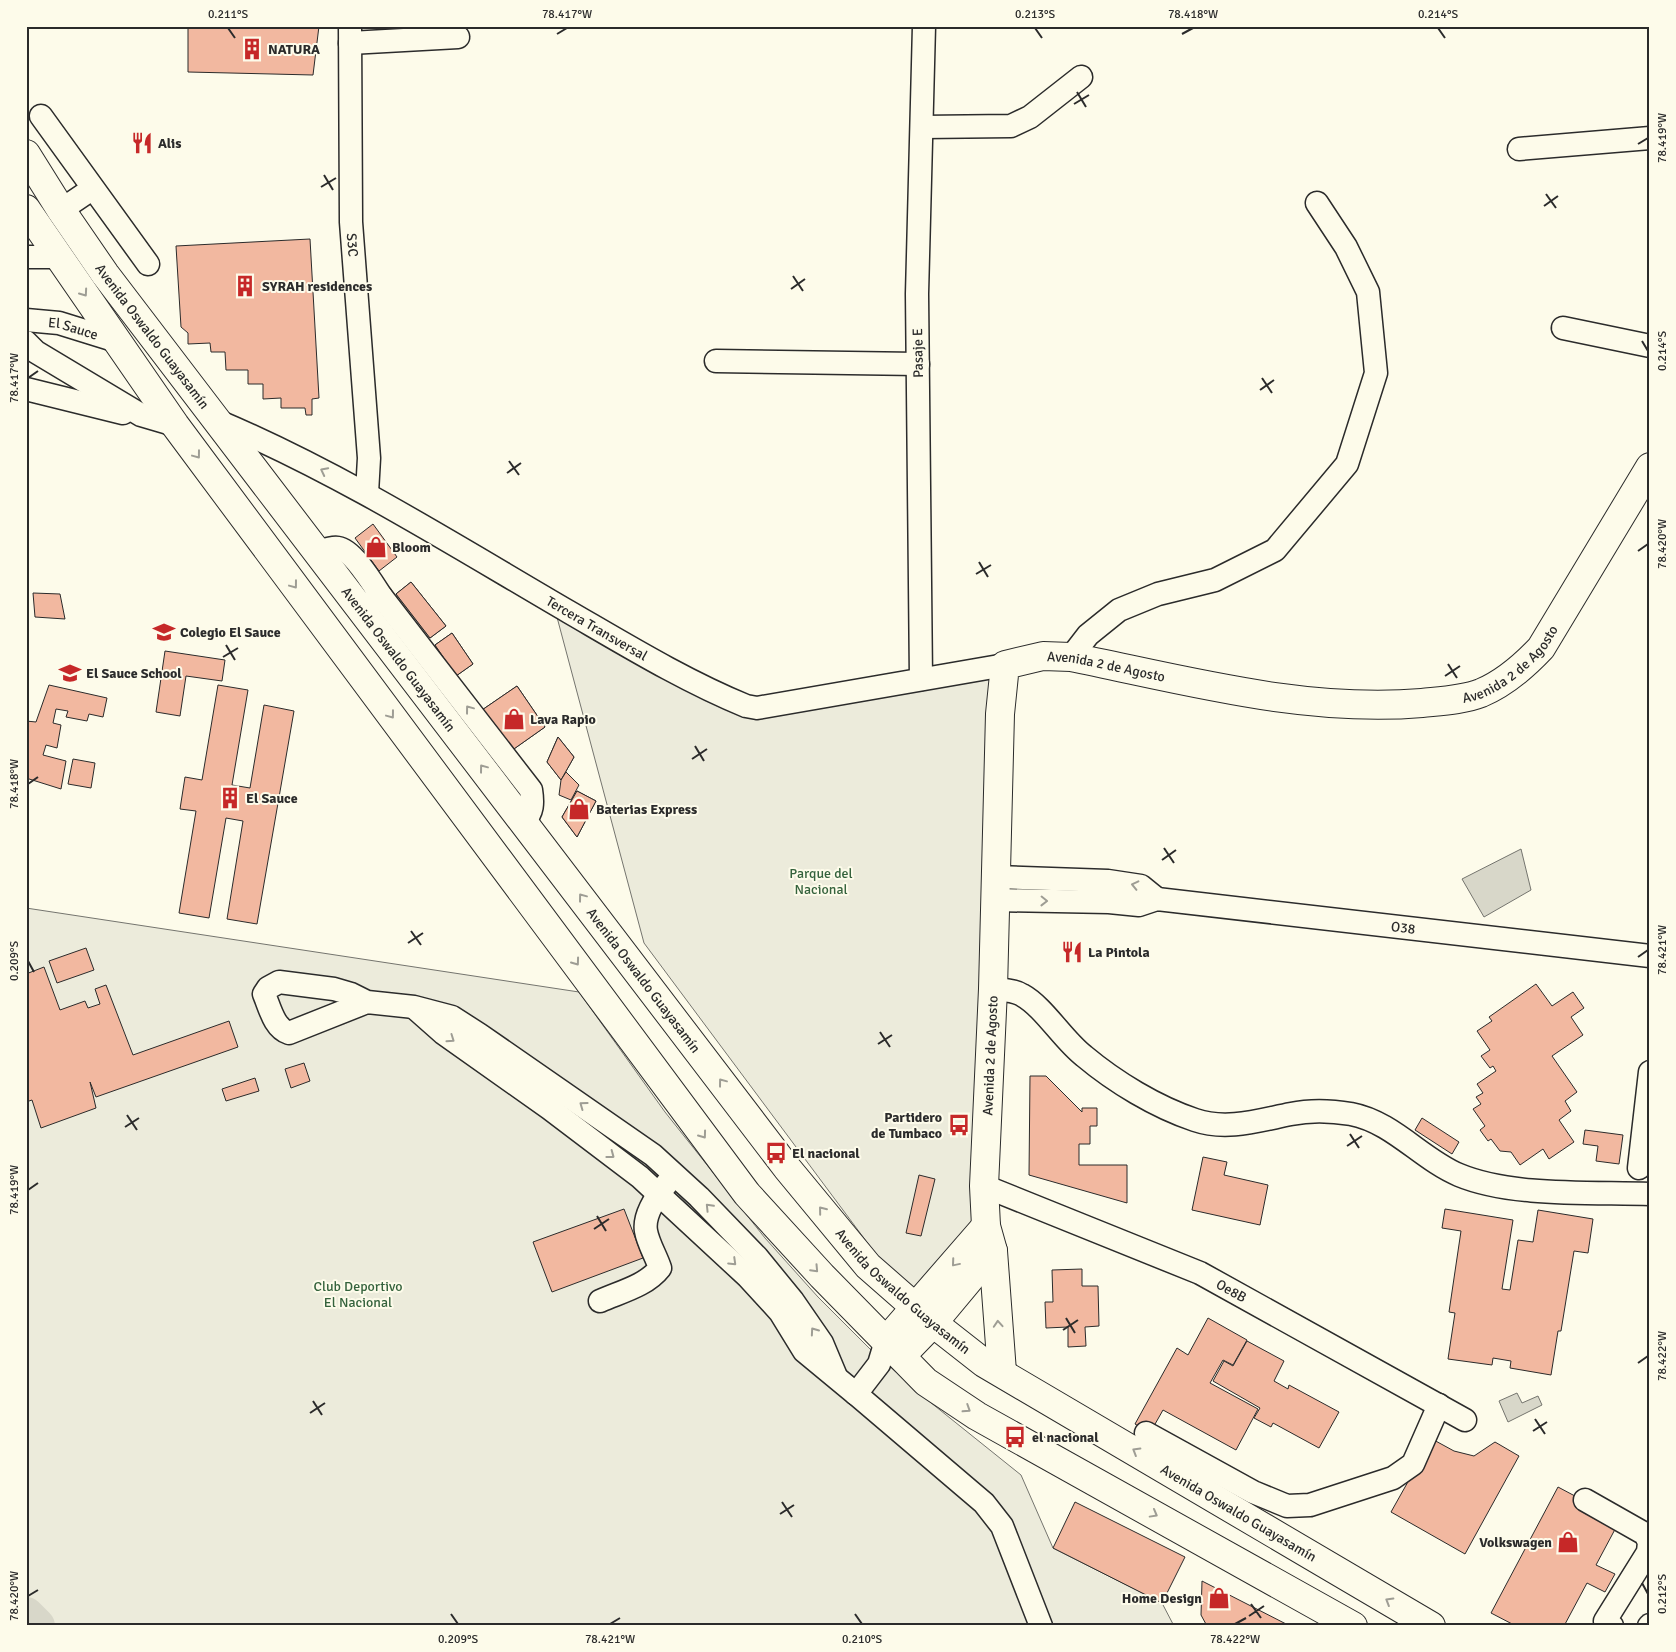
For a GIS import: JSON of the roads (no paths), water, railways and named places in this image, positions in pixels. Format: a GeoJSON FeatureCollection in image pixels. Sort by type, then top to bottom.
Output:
{"type":"FeatureCollection","features":[{"type":"Feature","properties":{"kind":"main road","name":"Avenida Oswaldo Guayasamín"},"geometry":{"type":"LineString","coordinates":[[26,154],[61,210],[105,274],[318,552],[371,602],[524,822],[787,1168],[868,1266],[925,1316],[984,1363],[1431,1626]]}},
{"type":"Feature","properties":{"kind":"main road"},"geometry":{"type":"LineString","coordinates":[[26,209],[174,425],[747,1194],[822,1276],[888,1354],[977,1416],[1322,1616],[1354,1626]]}},
{"type":"Feature","properties":{"kind":"main road","name":"Avenida 2 de Agosto"},"geometry":{"type":"LineString","coordinates":[[1002,1372],[984,1186],[993,989],[1000,714],[1004,665],[1043,656],[1070,657],[1266,696],[1384,706],[1450,700],[1481,692],[1517,672],[1541,648],[1650,466]]}},
{"type":"Feature","properties":{"kind":"main road"},"geometry":{"type":"LineString","coordinates":[[888,1354],[925,1316],[989,1239]]}},
{"type":"Feature","properties":{"kind":"street","name":"Pasaje E"},"geometry":{"type":"LineString","coordinates":[[921,679],[917,294],[924,26]]}},
{"type":"Feature","properties":{"kind":"street"},"geometry":{"type":"LineString","coordinates":[[350,35],[458,37]]}},
{"type":"Feature","properties":{"kind":"street","name":"S3C"},"geometry":{"type":"LineString","coordinates":[[350,35],[351,222],[369,458],[367,493]]}},
{"type":"Feature","properties":{"kind":"street"},"geometry":{"type":"LineString","coordinates":[[922,127],[1011,126],[1030,117],[1081,77]]}},
{"type":"Feature","properties":{"kind":"street"},"geometry":{"type":"LineString","coordinates":[[41,116],[148,264]]}},
{"type":"Feature","properties":{"kind":"street"},"geometry":{"type":"LineString","coordinates":[[1519,149],[1650,138]]}},
{"type":"Feature","properties":{"kind":"street"},"geometry":{"type":"LineString","coordinates":[[61,210],[92,189]]}},
{"type":"Feature","properties":{"kind":"street"},"geometry":{"type":"LineString","coordinates":[[1070,657],[1088,636],[1119,610],[1158,594],[1215,580],[1275,550],[1347,464],[1376,372],[1368,292],[1346,247],[1317,203]]}},
{"type":"Feature","properties":{"kind":"street"},"geometry":{"type":"LineString","coordinates":[[26,257],[59,257]]}},
{"type":"Feature","properties":{"kind":"street","name":"El Sauce"},"geometry":{"type":"LineString","coordinates":[[26,320],[59,323],[117,341]]}},
{"type":"Feature","properties":{"kind":"street"},"geometry":{"type":"LineString","coordinates":[[1563,328],[1650,346]]}},
{"type":"Feature","properties":{"kind":"street"},"geometry":{"type":"LineString","coordinates":[[26,342],[36,352],[141,415]]}},
{"type":"Feature","properties":{"kind":"street"},"geometry":{"type":"LineString","coordinates":[[716,361],[918,364]]}},
{"type":"Feature","properties":{"kind":"street"},"geometry":{"type":"LineString","coordinates":[[26,389],[141,415],[174,425]]}},
{"type":"Feature","properties":{"kind":"street","name":"Tercera Transversal"},"geometry":{"type":"LineString","coordinates":[[220,422],[270,444],[367,493],[423,528],[613,637],[746,706],[757,708],[1004,665]]}},
{"type":"Feature","properties":{"kind":"street","name":"O38"},"geometry":{"type":"LineString","coordinates":[[996,888],[1139,905],[1157,899],[1650,956]]}},
{"type":"Feature","properties":{"kind":"street"},"geometry":{"type":"LineString","coordinates":[[993,989],[1022,995],[1083,1055],[1099,1068],[1137,1091],[1196,1120],[1224,1125],[1263,1122],[1293,1114],[1326,1112],[1351,1114],[1377,1121],[1457,1174],[1485,1184],[1529,1189],[1650,1194]]}},
{"type":"Feature","properties":{"kind":"street"},"geometry":{"type":"LineString","coordinates":[[367,1002],[414,1008],[452,1017],[638,1144],[699,1197],[757,1257],[793,1301],[822,1343],[835,1374]]}},
{"type":"Feature","properties":{"kind":"street"},"geometry":{"type":"LineString","coordinates":[[414,1008],[443,1033],[549,1108],[640,1177],[748,1277],[780,1312],[804,1350],[835,1374],[984,1503],[1002,1526],[1041,1626]]}},
{"type":"Feature","properties":{"kind":"street"},"geometry":{"type":"LineString","coordinates":[[1639,1168],[1650,1072]]}},
{"type":"Feature","properties":{"kind":"street"},"geometry":{"type":"LineString","coordinates":[[600,1300],[643,1283],[660,1268],[646,1231],[648,1216],[659,1194],[674,1175]]}},
{"type":"Feature","properties":{"kind":"street","name":"Oe8B"},"geometry":{"type":"LineString","coordinates":[[984,1186],[1200,1274],[1465,1420]]}},
{"type":"Feature","properties":{"kind":"street"},"geometry":{"type":"LineString","coordinates":[[856,1394],[888,1354]]}},
{"type":"Feature","properties":{"kind":"street"},"geometry":{"type":"LineString","coordinates":[[1146,1433],[1253,1492],[1287,1506],[1310,1505],[1393,1478],[1413,1464],[1439,1405]]}},
{"type":"Feature","properties":{"kind":"street"},"geometry":{"type":"LineString","coordinates":[[1586,1500],[1645,1534],[1649,1542],[1648,1552],[1606,1624]]}},
{"type":"Feature","properties":{"kind":"waterway"},"geometry":{"type":"LineString","coordinates":[[26,1615],[37,1626]]}},
{"type":"Feature","properties":{"kind":"place","name":"NATURA"},"geometry":{"type":"Point","coordinates":[252,49]}},
{"type":"Feature","properties":{"kind":"place","name":"Alis"},"geometry":{"type":"Point","coordinates":[142,143]}},
{"type":"Feature","properties":{"kind":"place","name":"SYRAH residences"},"geometry":{"type":"Point","coordinates":[245,286]}},
{"type":"Feature","properties":{"kind":"place","name":"Bloom"},"geometry":{"type":"Point","coordinates":[376,547]}},
{"type":"Feature","properties":{"kind":"place","name":"Colegio El Sauce"},"geometry":{"type":"Point","coordinates":[164,632]}},
{"type":"Feature","properties":{"kind":"place","name":"El Sauce School"},"geometry":{"type":"Point","coordinates":[70,673]}},
{"type":"Feature","properties":{"kind":"place","name":"Lava Rapio"},"geometry":{"type":"Point","coordinates":[514,719]}},
{"type":"Feature","properties":{"kind":"place","name":"El Sauce"},"geometry":{"type":"Point","coordinates":[230,798]}},
{"type":"Feature","properties":{"kind":"place","name":"Baterias Express"},"geometry":{"type":"Point","coordinates":[579,809]}},
{"type":"Feature","properties":{"kind":"place","name":"La Pintola"},"geometry":{"type":"Point","coordinates":[1072,952]}},
{"type":"Feature","properties":{"kind":"place","name":"Partidero de Tumbaco"},"geometry":{"type":"Point","coordinates":[959,1125]}},
{"type":"Feature","properties":{"kind":"place","name":"El nacional"},"geometry":{"type":"Point","coordinates":[776,1153]}},
{"type":"Feature","properties":{"kind":"place","name":"el nacional"},"geometry":{"type":"Point","coordinates":[1015,1437]}},
{"type":"Feature","properties":{"kind":"place","name":"Volkswagen"},"geometry":{"type":"Point","coordinates":[1568,1542]}},
{"type":"Feature","properties":{"kind":"place","name":"Home Design"},"geometry":{"type":"Point","coordinates":[1219,1598]}},
{"type":"Feature","properties":{"kind":"park label","name":"Parque del Nacional"},"geometry":{"type":"Point","coordinates":[821,882]}},
{"type":"Feature","properties":{"kind":"park label","name":"Club Deportivo El Nacional"},"geometry":{"type":"Point","coordinates":[358,1294]}}]}
